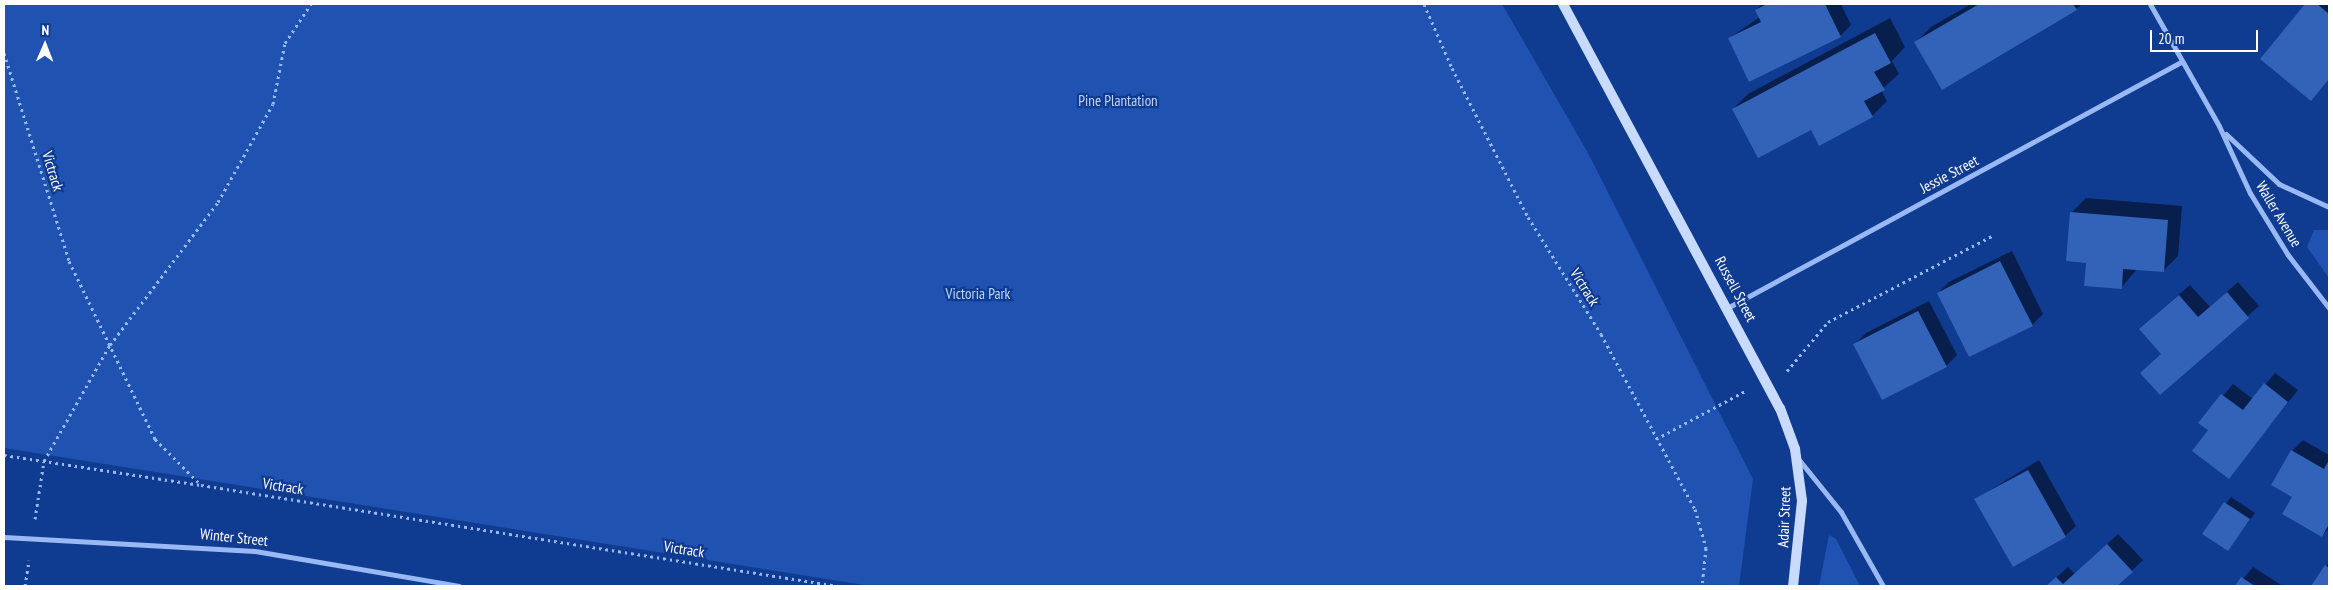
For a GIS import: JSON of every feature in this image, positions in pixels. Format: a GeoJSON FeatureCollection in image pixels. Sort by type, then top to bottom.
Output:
{"type":"FeatureCollection","features":[{"type":"Feature","properties":{"kind":"street","name":"Russell Street"},"geometry":{"type":"LineString","coordinates":[[1563,4],[1768,380],[1795,449],[1811,480],[1847,521],[1883,586]]}},
{"type":"Feature","properties":{"kind":"street","name":"Waller Avenue"},"geometry":{"type":"LineString","coordinates":[[2150,4],[2219,126],[2250,193],[2288,254],[2329,308]]}},
{"type":"Feature","properties":{"kind":"street","name":"Jessie Street"},"geometry":{"type":"LineString","coordinates":[[1729,307],[2182,62]]}},
{"type":"Feature","properties":{"kind":"street","name":"Waller Avenue"},"geometry":{"type":"LineString","coordinates":[[2219,126],[2245,156],[2279,184],[2329,207]]}},
{"type":"Feature","properties":{"kind":"street","name":"Adair Street"},"geometry":{"type":"LineString","coordinates":[[1793,586],[1802,519],[1795,449]]}},
{"type":"Feature","properties":{"kind":"street","name":"Winter Street"},"geometry":{"type":"LineString","coordinates":[[4,537],[255,550],[459,586]]}},
{"type":"Feature","properties":{"kind":"path"},"geometry":{"type":"LineString","coordinates":[[38,498],[44,461],[110,345],[218,202],[273,104],[285,44],[311,4]]}},
{"type":"Feature","properties":{"kind":"path","name":"Victrack"},"geometry":{"type":"LineString","coordinates":[[1424,4],[1452,68],[1528,217],[1601,334],[1700,521],[1706,548],[1702,586]]}},
{"type":"Feature","properties":{"kind":"path","name":"Victrack"},"geometry":{"type":"LineString","coordinates":[[4,52],[70,261],[155,439],[202,485],[838,586]]}},
{"type":"Feature","properties":{"kind":"path"},"geometry":{"type":"LineString","coordinates":[[1656,439],[1792,369],[1828,322],[1994,234]]}},
{"type":"Feature","properties":{"kind":"path"},"geometry":{"type":"LineString","coordinates":[[4,455],[202,485]]}},
{"type":"Feature","properties":{"kind":"path"},"geometry":{"type":"LineString","coordinates":[[25,586],[28,566]]}},
{"type":"Feature","properties":{"kind":"green space","name":"Victoria Park"},"geometry":{"type":"Polygon","coordinates":[[[4,4],[1502,4],[1588,153],[1753,479],[1739,586],[871,586],[4,448],[4,4]]]}},
{"type":"Feature","properties":{"kind":"green space"},"geometry":{"type":"Polygon","coordinates":[[[2314,230],[2329,230],[2329,278],[2307,247],[2314,230]]]}},
{"type":"Feature","properties":{"kind":"green space"},"geometry":{"type":"Polygon","coordinates":[[[1829,535],[1836,539],[1860,586],[1819,586],[1829,535]]]}},
{"type":"Feature","properties":{"kind":"building"},"geometry":{"type":"Polygon","coordinates":[[[1767,4],[1825,4],[1841,37],[1749,82],[1728,38],[1761,22],[1755,10],[1767,4]]]}},
{"type":"Feature","properties":{"kind":"building"},"geometry":{"type":"Polygon","coordinates":[[[1979,4],[2073,4],[2077,10],[1942,90],[1914,42],[1979,4]]]}},
{"type":"Feature","properties":{"kind":"building"},"geometry":{"type":"Polygon","coordinates":[[[2305,4],[2317,4],[2329,14],[2329,79],[2311,101],[2260,59],[2305,4]]]}},
{"type":"Feature","properties":{"kind":"building"},"geometry":{"type":"Polygon","coordinates":[[[1875,33],[1891,63],[1874,72],[1885,90],[1864,101],[1873,117],[1819,146],[1811,130],[1758,158],[1732,109],[1875,33]]]}},
{"type":"Feature","properties":{"kind":"building"},"geometry":{"type":"Polygon","coordinates":[[[2070,212],[2168,220],[2164,272],[2123,269],[2122,289],[2084,286],[2086,263],[2066,261],[2070,212]]]}},
{"type":"Feature","properties":{"kind":"building"},"geometry":{"type":"Polygon","coordinates":[[[2000,261],[2033,326],[1969,357],[1937,293],[2000,261]]]}},
{"type":"Feature","properties":{"kind":"building"},"geometry":{"type":"Polygon","coordinates":[[[2227,292],[2249,318],[2160,395],[2140,373],[2161,354],[2139,329],[2179,295],[2198,317],[2227,292]]]}},
{"type":"Feature","properties":{"kind":"building"},"geometry":{"type":"Polygon","coordinates":[[[1918,311],[1947,367],[1882,400],[1853,344],[1918,311]]]}},
{"type":"Feature","properties":{"kind":"building"},"geometry":{"type":"Polygon","coordinates":[[[2264,383],[2288,402],[2229,479],[2192,451],[2208,430],[2198,423],[2221,394],[2243,410],[2264,383]]]}},
{"type":"Feature","properties":{"kind":"building"},"geometry":{"type":"Polygon","coordinates":[[[2291,450],[2324,469],[2329,460],[2329,524],[2322,537],[2282,514],[2292,497],[2271,485],[2291,450]]]}},
{"type":"Feature","properties":{"kind":"building"},"geometry":{"type":"Polygon","coordinates":[[[2028,470],[2066,537],[2013,567],[1974,499],[2028,470]]]}},
{"type":"Feature","properties":{"kind":"building"},"geometry":{"type":"Polygon","coordinates":[[[2224,502],[2250,519],[2228,551],[2202,534],[2224,502]]]}},
{"type":"Feature","properties":{"kind":"building"},"geometry":{"type":"Polygon","coordinates":[[[2107,544],[2133,572],[2117,586],[2046,586],[2056,577],[2063,584],[2107,544]]]}},
{"type":"Feature","properties":{"kind":"building"},"geometry":{"type":"Polygon","coordinates":[[[2325,565],[2329,568],[2329,586],[2311,586],[2325,565]]]}},
{"type":"Feature","properties":{"kind":"building"},"geometry":{"type":"Polygon","coordinates":[[[2241,577],[2255,586],[2235,586],[2241,577]]]}},
{"type":"Feature","properties":{"kind":"park label","name":"Pine Plantation"},"geometry":{"type":"Point","coordinates":[1118,101]}}]}
